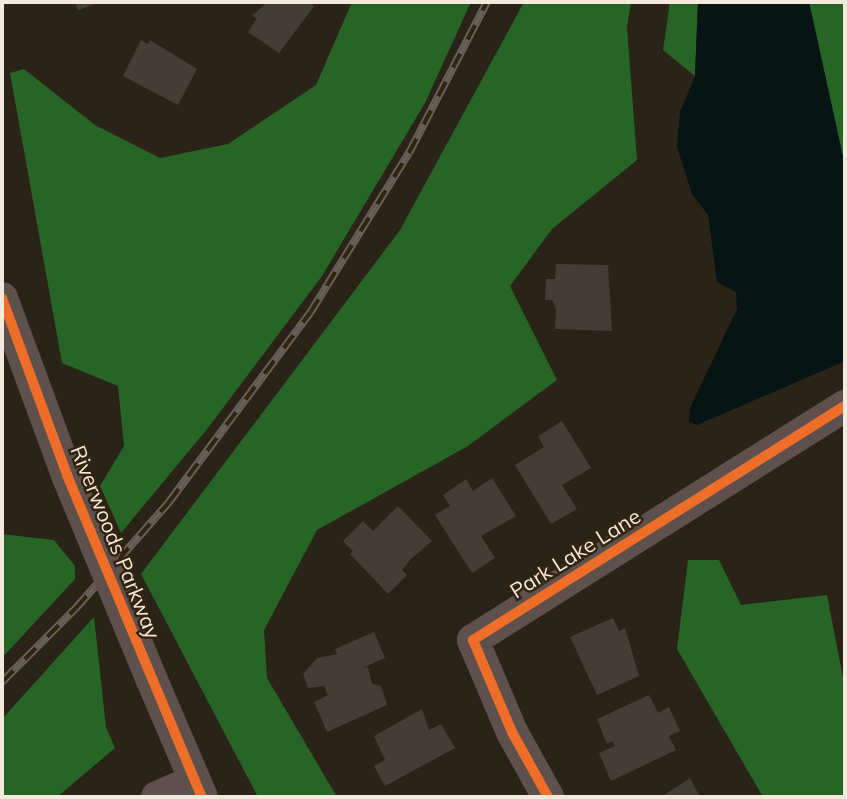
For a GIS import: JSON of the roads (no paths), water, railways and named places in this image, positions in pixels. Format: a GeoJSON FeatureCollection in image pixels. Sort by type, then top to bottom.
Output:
{"type":"FeatureCollection","features":[{"type":"Feature","properties":{"kind":"street","name":"Riverwoods Parkway"},"geometry":{"type":"LineString","coordinates":[[2,298],[67,475],[198,789]]}},
{"type":"Feature","properties":{"kind":"street","name":"Park Lake Lane"},"geometry":{"type":"LineString","coordinates":[[548,797],[512,732],[473,640],[845,406]]}},
{"type":"Feature","properties":{"kind":"street"},"geometry":{"type":"LineString","coordinates":[[157,797],[198,789]]}},
{"type":"Feature","properties":{"kind":"railway"},"geometry":{"type":"LineString","coordinates":[[2,682],[76,608],[169,502],[310,313],[409,153],[487,2]]}}]}
